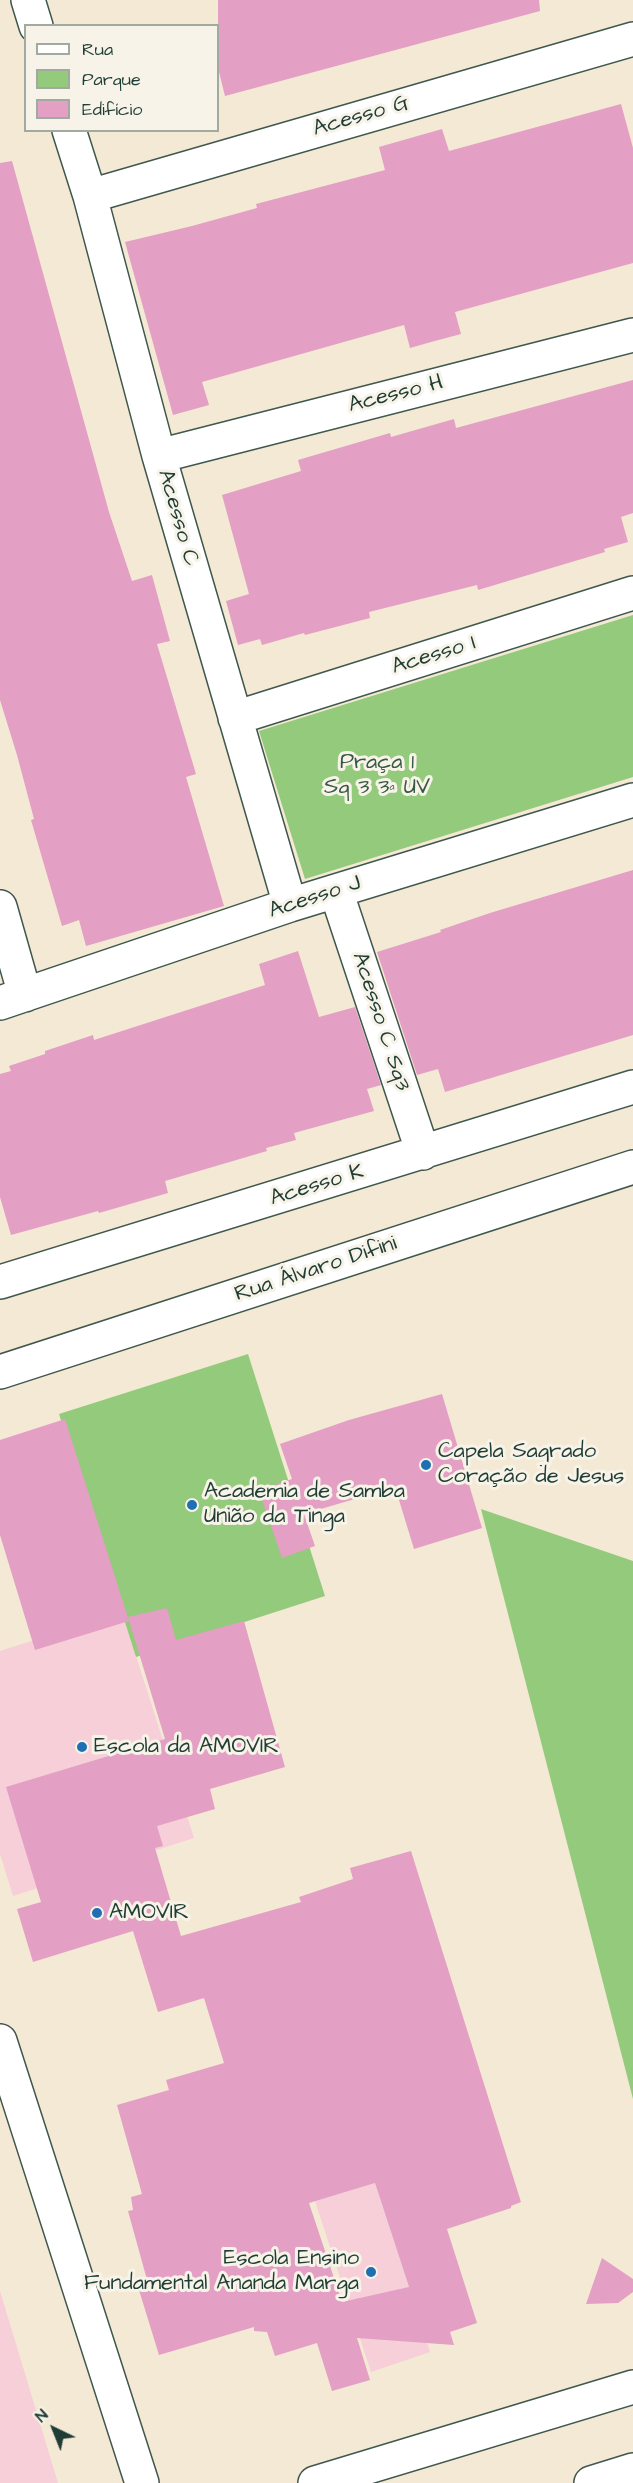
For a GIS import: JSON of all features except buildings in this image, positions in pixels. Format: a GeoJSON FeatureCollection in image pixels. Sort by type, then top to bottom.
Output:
{"type":"FeatureCollection","features":[{"type":"Feature","properties":{"kind":"street"},"geometry":{"type":"LineString","coordinates":[[28,0],[35,24]]}},
{"type":"Feature","properties":{"kind":"street","name":"Acesso G"},"geometry":{"type":"LineString","coordinates":[[90,196],[633,39]]}},
{"type":"Feature","properties":{"kind":"street","name":"Acesso C"},"geometry":{"type":"LineString","coordinates":[[70,132],[90,196],[159,456],[290,905]]}},
{"type":"Feature","properties":{"kind":"street","name":"Acesso H"},"geometry":{"type":"LineString","coordinates":[[159,456],[633,335]]}},
{"type":"Feature","properties":{"kind":"street","name":"Acesso I"},"geometry":{"type":"LineString","coordinates":[[235,718],[633,593]]}},
{"type":"Feature","properties":{"kind":"street","name":"Acesso J"},"geometry":{"type":"LineString","coordinates":[[12,999],[290,905],[633,800]]}},
{"type":"Feature","properties":{"kind":"street","name":"Acesso C Sq3"},"geometry":{"type":"LineString","coordinates":[[336,891],[423,1153]]}},
{"type":"Feature","properties":{"kind":"street"},"geometry":{"type":"LineString","coordinates":[[0,907],[12,999]]}},
{"type":"Feature","properties":{"kind":"street","name":"Acesso K"},"geometry":{"type":"LineString","coordinates":[[0,1282],[633,1087]]}},
{"type":"Feature","properties":{"kind":"street","name":"Rua Álvaro Difini"},"geometry":{"type":"LineString","coordinates":[[0,1372],[633,1167]]}},
{"type":"Feature","properties":{"kind":"street"},"geometry":{"type":"LineString","coordinates":[[0,2040],[142,2483]]}},
{"type":"Feature","properties":{"kind":"street"},"geometry":{"type":"LineString","coordinates":[[315,2483],[633,2387]]}},
{"type":"Feature","properties":{"kind":"street"},"geometry":{"type":"LineString","coordinates":[[591,2483],[633,2470]]}},
{"type":"Feature","properties":{"kind":"shaded area","name":"Escola da AMOVIR"},"geometry":{"type":"Polygon","coordinates":[[[122,1612],[194,1838],[13,1896],[0,1854],[0,1651],[122,1612]]]}},
{"type":"Feature","properties":{"kind":"shaded area","name":"Escola Ensino Fundamental Ananda Marga"},"geometry":{"type":"Polygon","coordinates":[[[375,2183],[430,2352],[371,2372],[315,2201],[375,2183]]]}},
{"type":"Feature","properties":{"kind":"shaded area"},"geometry":{"type":"Polygon","coordinates":[[[0,2291],[58,2483],[0,2483],[0,2291]]]}},
{"type":"Feature","properties":{"kind":"green space","name":"Praça 1 Sq 3 3ª UV"},"geometry":{"type":"Polygon","coordinates":[[[633,615],[633,777],[305,879],[259,731],[633,615]]]}},
{"type":"Feature","properties":{"kind":"green space","name":"Academia de Samba União da Tinga"},"geometry":{"type":"Polygon","coordinates":[[[248,1354],[325,1596],[136,1657],[59,1414],[248,1354]]]}},
{"type":"Feature","properties":{"kind":"green space"},"geometry":{"type":"Polygon","coordinates":[[[481,1509],[633,1561],[633,2099],[481,1509]]]}},
{"type":"Feature","properties":{"kind":"place","name":"Capela Sagrado Coração de Jesus"},"geometry":{"type":"Point","coordinates":[426,1465]}},
{"type":"Feature","properties":{"kind":"place","name":"Academia de Samba União da Tinga"},"geometry":{"type":"Point","coordinates":[192,1505]}},
{"type":"Feature","properties":{"kind":"place","name":"Escola da AMOVIR"},"geometry":{"type":"Point","coordinates":[82,1747]}},
{"type":"Feature","properties":{"kind":"place","name":"AMOVIR"},"geometry":{"type":"Point","coordinates":[97,1913]}},
{"type":"Feature","properties":{"kind":"place","name":"Escola Ensino Fundamental Ananda Marga"},"geometry":{"type":"Point","coordinates":[371,2272]}}]}
